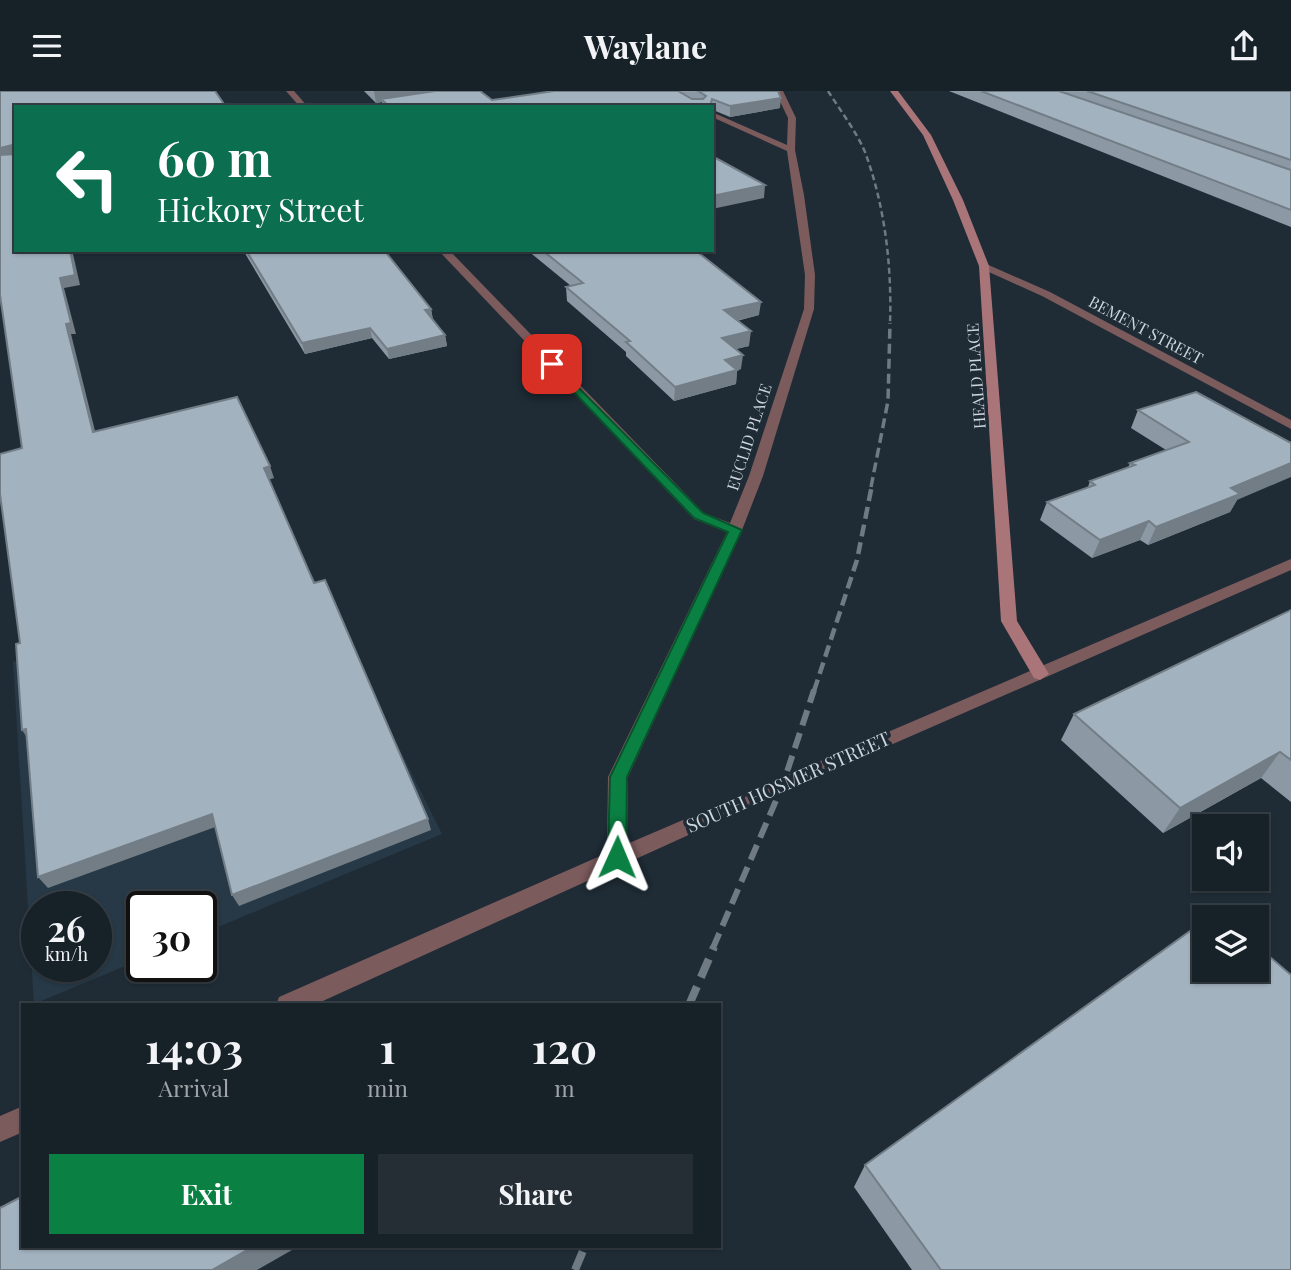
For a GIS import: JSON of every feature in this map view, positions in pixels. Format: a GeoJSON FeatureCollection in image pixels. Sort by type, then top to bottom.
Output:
{"type":"FeatureCollection","features":[{"type":"Feature","properties":{"kind":"street"},"geometry":{"type":"LineString","coordinates":[[290,91],[302,105]]}},
{"type":"Feature","properties":{"kind":"street","name":"EUCLID PLACE"},"geometry":{"type":"LineString","coordinates":[[617,857],[618,777],[735,530],[809,309],[810,275],[791,149],[792,118],[779,91]]}},
{"type":"Feature","properties":{"kind":"street","name":"HEALD PLACE"},"geometry":{"type":"LineString","coordinates":[[894,91],[927,135],[958,200],[984,266],[1010,621],[1040,674]]}},
{"type":"Feature","properties":{"kind":"street"},"geometry":{"type":"LineString","coordinates":[[386,105],[413,101]]}},
{"type":"Feature","properties":{"kind":"street"},"geometry":{"type":"LineString","coordinates":[[714,115],[754,135],[791,149]]}},
{"type":"Feature","properties":{"kind":"street"},"geometry":{"type":"LineString","coordinates":[[445,252],[699,516],[735,530]]}},
{"type":"Feature","properties":{"kind":"street","name":"BEMENT STREET"},"geometry":{"type":"LineString","coordinates":[[984,266],[1046,294],[1291,425]]}},
{"type":"Feature","properties":{"kind":"street","name":"SOUTH HOSMER STREET"},"geometry":{"type":"LineString","coordinates":[[291,1003],[617,857],[1291,564]]}},
{"type":"Feature","properties":{"kind":"street"},"geometry":{"type":"LineString","coordinates":[[0,1129],[21,1120]]}},
{"type":"Feature","properties":{"kind":"shaded area"},"geometry":{"type":"Polygon","coordinates":[[[312,574],[442,834],[217,927],[217,891],[126,891],[126,966],[112,972],[112,891],[27,891],[13,662],[312,574]]]}},
{"type":"Feature","properties":{"kind":"shaded area"},"geometry":{"type":"Polygon","coordinates":[[[33,982],[87,982],[34,1003],[33,982]]]}},
{"type":"Feature","properties":{"kind":"building"},"geometry":{"type":"Polygon","coordinates":[[[0,91],[215,91],[225,105],[14,105],[14,146],[0,148],[0,91]]]}},
{"type":"Feature","properties":{"kind":"building"},"geometry":{"type":"Polygon","coordinates":[[[435,91],[480,91],[492,100],[554,91],[678,91],[692,99],[703,99],[706,96],[698,91],[778,91],[781,98],[730,106],[712,99],[710,105],[388,105],[381,99],[435,91]]]}},
{"type":"Feature","properties":{"kind":"building"},"geometry":{"type":"Polygon","coordinates":[[[981,91],[1059,91],[1291,170],[1291,210],[981,91]]]}},
{"type":"Feature","properties":{"kind":"building"},"geometry":{"type":"Polygon","coordinates":[[[1087,91],[1291,91],[1291,160],[1087,91]]]}},
{"type":"Feature","properties":{"kind":"building"},"geometry":{"type":"Polygon","coordinates":[[[14,154],[14,252],[70,252],[75,275],[60,278],[71,323],[66,324],[93,432],[237,397],[270,466],[264,468],[314,583],[325,580],[428,819],[232,895],[212,814],[38,877],[26,729],[22,730],[16,644],[20,643],[0,494],[0,454],[22,448],[0,295],[0,155],[14,154]]]}},
{"type":"Feature","properties":{"kind":"building"},"geometry":{"type":"Polygon","coordinates":[[[714,157],[765,185],[714,196],[714,157]]]}},
{"type":"Feature","properties":{"kind":"building"},"geometry":{"type":"Polygon","coordinates":[[[247,252],[386,252],[431,309],[425,310],[445,335],[387,349],[370,328],[302,343],[247,252]]]}},
{"type":"Feature","properties":{"kind":"building"},"geometry":{"type":"Polygon","coordinates":[[[544,252],[698,252],[761,302],[724,310],[751,331],[722,338],[743,355],[725,360],[737,370],[675,387],[626,342],[630,341],[566,287],[583,283],[544,252]]]}},
{"type":"Feature","properties":{"kind":"building"},"geometry":{"type":"Polygon","coordinates":[[[1196,392],[1291,443],[1291,463],[1231,488],[1240,494],[1156,527],[1149,521],[1100,540],[1047,502],[1095,485],[1090,481],[1135,465],[1130,463],[1189,442],[1138,410],[1196,392]]]}},
{"type":"Feature","properties":{"kind":"building"},"geometry":{"type":"Polygon","coordinates":[[[1291,610],[1291,760],[1280,752],[1180,808],[1074,714],[1291,610]]]}},
{"type":"Feature","properties":{"kind":"building"},"geometry":{"type":"Polygon","coordinates":[[[1192,930],[1192,982],[1269,982],[1269,956],[1291,975],[1291,1270],[941,1270],[865,1165],[1192,930]]]}},
{"type":"Feature","properties":{"kind":"building"},"geometry":{"type":"Polygon","coordinates":[[[21,1197],[21,1248],[250,1248],[212,1270],[0,1270],[0,1208],[21,1197]]]}},
{"type":"Feature","properties":{"kind":"railway"},"geometry":{"type":"LineString","coordinates":[[828,91],[853,128],[865,152],[878,194],[888,259],[890,323]]}},
{"type":"Feature","properties":{"kind":"railway"},"geometry":{"type":"LineString","coordinates":[[871,487],[888,401],[890,323]]}},
{"type":"Feature","properties":{"kind":"railway"},"geometry":{"type":"LineString","coordinates":[[814,691],[857,560],[872,485]]}},
{"type":"Feature","properties":{"kind":"railway"},"geometry":{"type":"LineString","coordinates":[[713,948],[783,784],[814,690]]}},
{"type":"Feature","properties":{"kind":"railway"},"geometry":{"type":"LineString","coordinates":[[690,1003],[714,947]]}},
{"type":"Feature","properties":{"kind":"railway"},"geometry":{"type":"LineString","coordinates":[[575,1270],[584,1248]]}},
{"type":"Feature","properties":{"kind":"route"},"geometry":{"type":"LineString","coordinates":[[552,364],[699,516],[735,530],[618,777],[617,857]]}}]}
